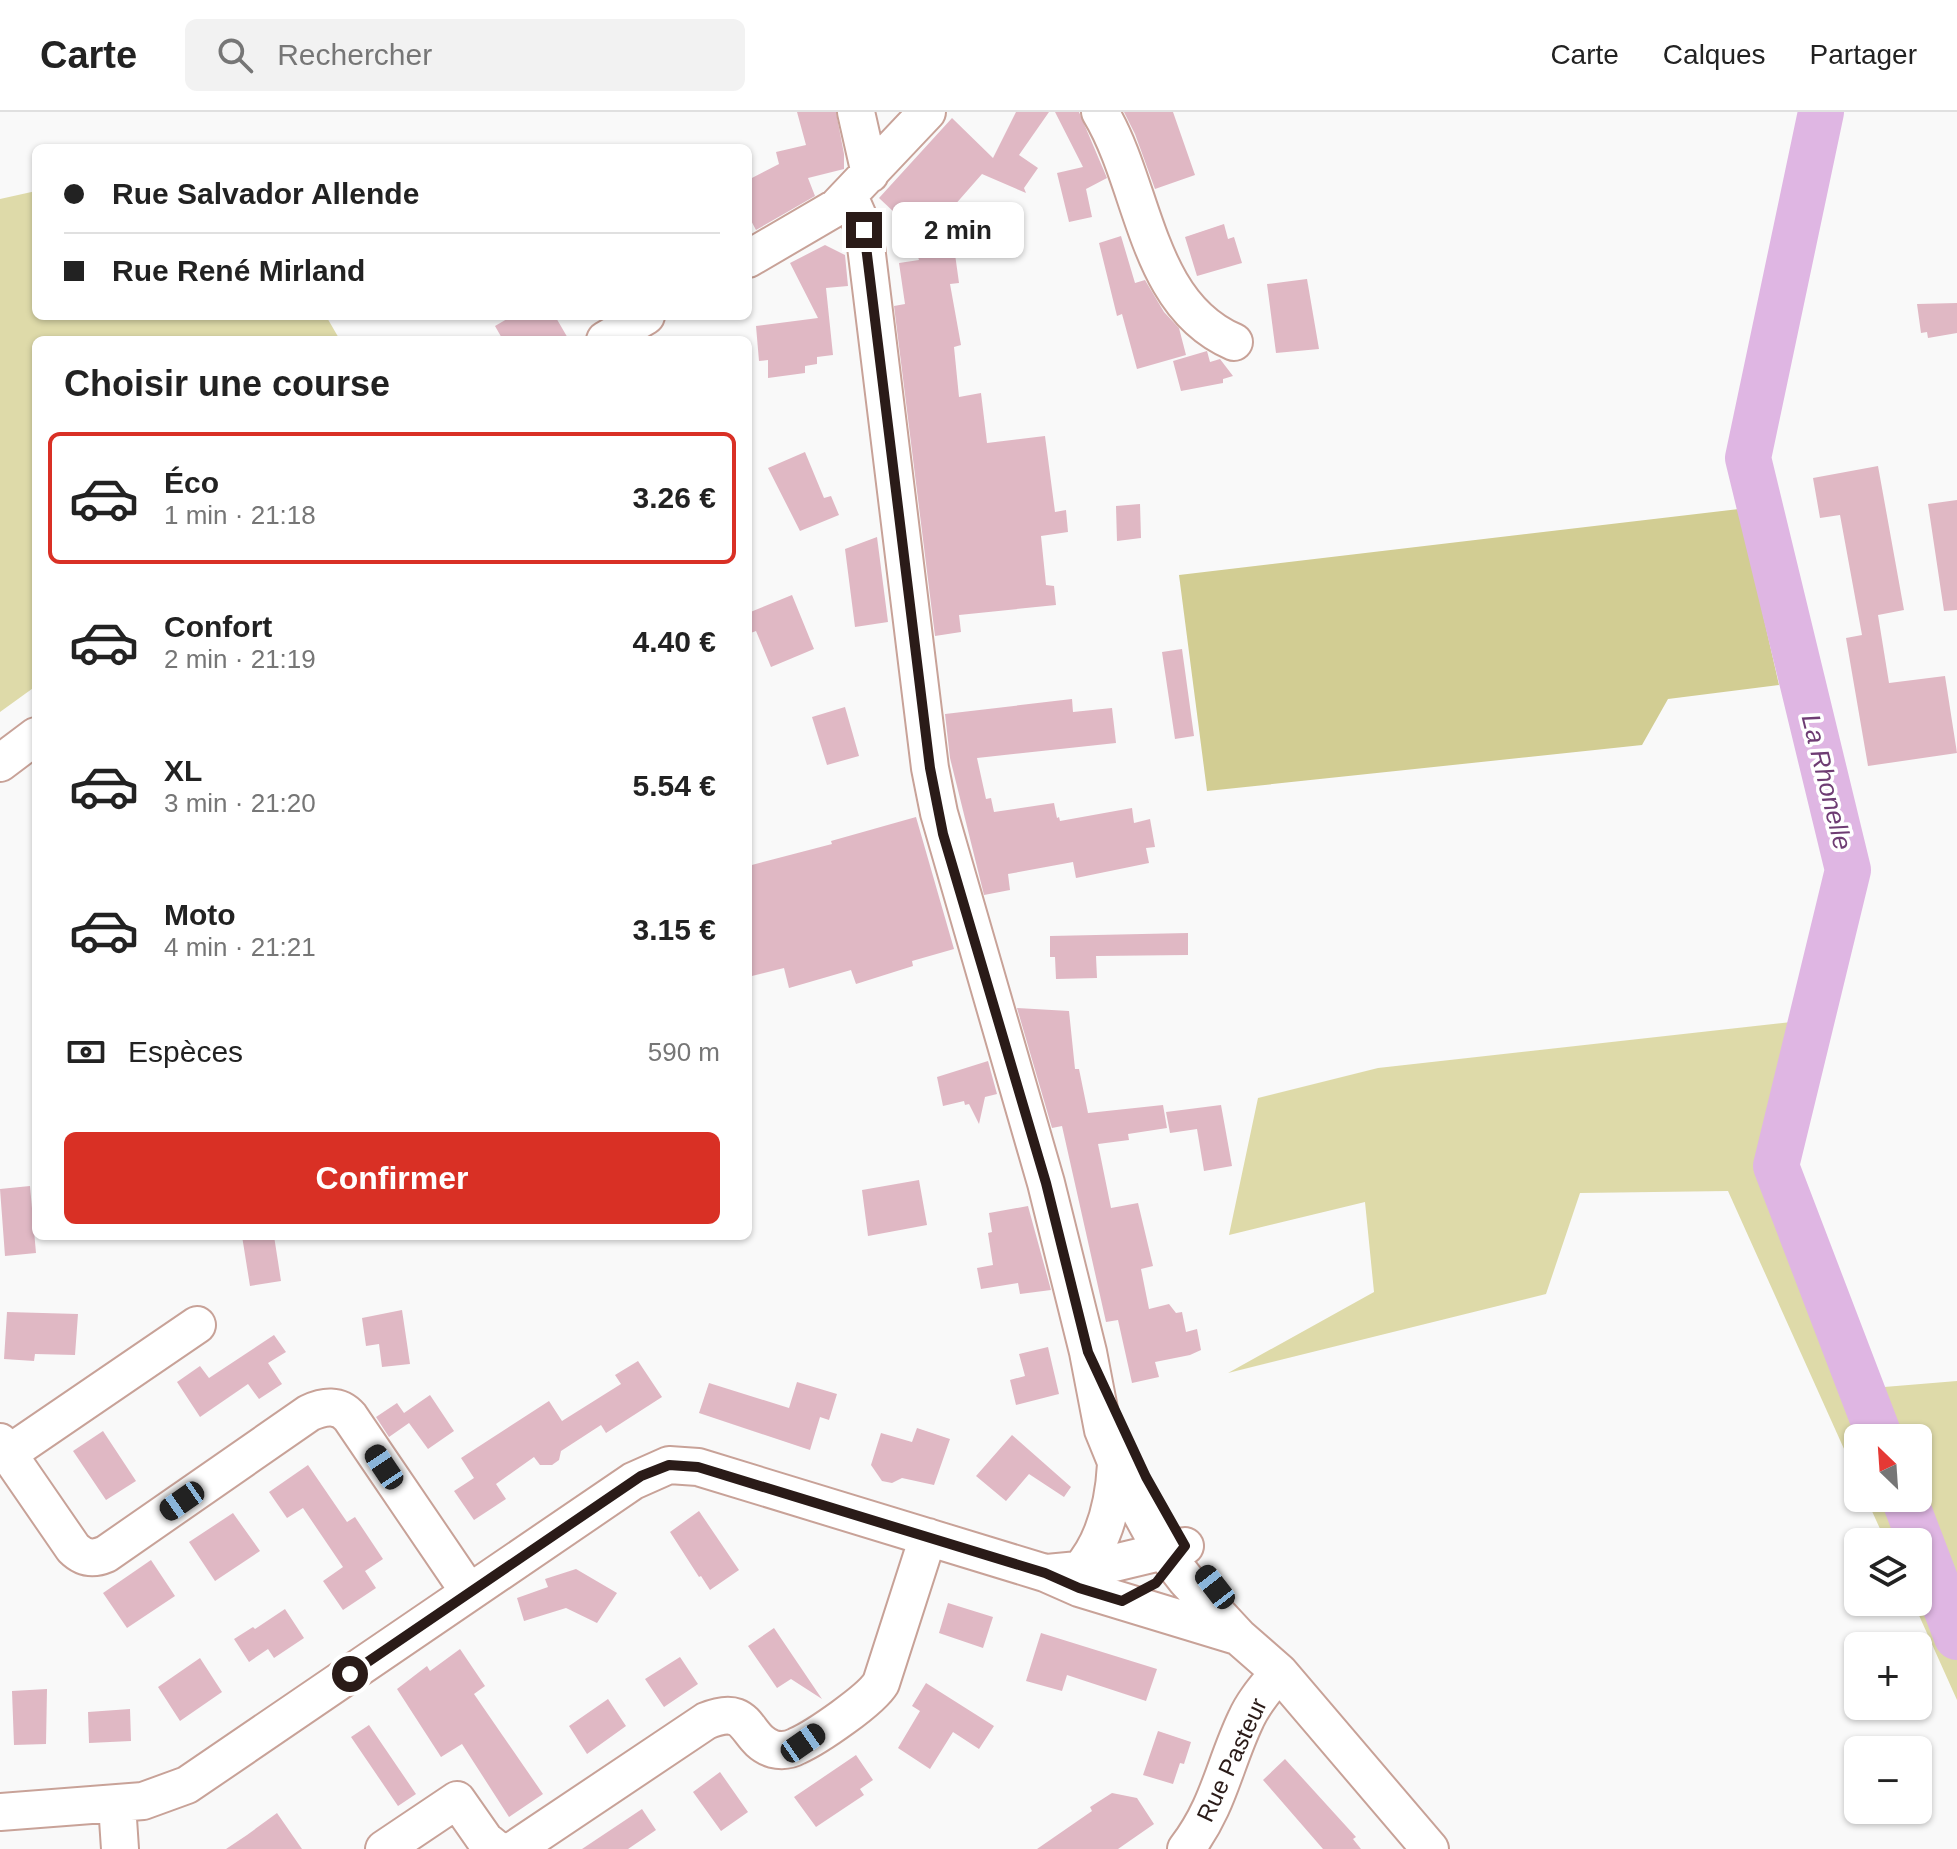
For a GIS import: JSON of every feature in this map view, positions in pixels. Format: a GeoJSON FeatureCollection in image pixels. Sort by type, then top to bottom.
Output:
{"type":"FeatureCollection","features":[{"type":"Feature","properties":{"kind":"street"},"geometry":{"type":"LineString","coordinates":[[856,112],[864,230],[923,719],[939,813],[1046,1183],[1088,1352],[1099,1413],[1116,1464],[1141,1515],[1239,1637],[1279,1672]]}},
{"type":"Feature","properties":{"kind":"street"},"geometry":{"type":"LineString","coordinates":[[752,257],[824,216],[860,185],[927,112]]}},
{"type":"Feature","properties":{"kind":"street"},"geometry":{"type":"LineString","coordinates":[[1100,112],[1118,147],[1168,281],[1205,325],[1219,336],[1234,342]]}},
{"type":"Feature","properties":{"kind":"street"},"geometry":{"type":"LineString","coordinates":[[612,336],[639,320]]}},
{"type":"Feature","properties":{"kind":"street"},"geometry":{"type":"LineString","coordinates":[[0,763],[32,739]]}},
{"type":"Feature","properties":{"kind":"street"},"geometry":{"type":"LineString","coordinates":[[197,1325],[4,1448],[73,1548],[84,1557],[106,1554],[309,1413],[323,1407],[336,1408],[350,1417],[469,1592]]}},
{"type":"Feature","properties":{"kind":"street"},"geometry":{"type":"LineString","coordinates":[[1088,1352],[1146,1477],[1173,1553],[1256,1638],[1279,1672],[1430,1849]]}},
{"type":"Feature","properties":{"kind":"street"},"geometry":{"type":"LineString","coordinates":[[1062,1572],[1094,1552],[1099,1542],[1113,1497],[1116,1464]]}},
{"type":"Feature","properties":{"kind":"street"},"geometry":{"type":"LineString","coordinates":[[0,1812],[143,1801],[187,1785],[641,1476],[669,1465],[698,1467],[928,1537],[1062,1572],[1173,1553]]}},
{"type":"Feature","properties":{"kind":"street"},"geometry":{"type":"LineString","coordinates":[[515,1849],[706,1721],[725,1715],[733,1716],[766,1745],[777,1750],[790,1749],[868,1698],[881,1683],[928,1537]]}},
{"type":"Feature","properties":{"kind":"street"},"geometry":{"type":"LineString","coordinates":[[1122,1601],[1150,1588],[1173,1553]]}},
{"type":"Feature","properties":{"kind":"street"},"geometry":{"type":"LineString","coordinates":[[1062,1572],[1079,1588],[1239,1637]]}},
{"type":"Feature","properties":{"kind":"street","name":"Rue Pasteur"},"geometry":{"type":"LineString","coordinates":[[1186,1849],[1199,1832],[1218,1795],[1253,1706],[1279,1672]]}},
{"type":"Feature","properties":{"kind":"street"},"geometry":{"type":"LineString","coordinates":[[384,1849],[449,1787],[485,1840],[496,1849]]}},
{"type":"Feature","properties":{"kind":"street"},"geometry":{"type":"LineString","coordinates":[[117,1804],[120,1849]]}},
{"type":"Feature","properties":{"kind":"shaded area"},"geometry":{"type":"Polygon","coordinates":[[[32,192],[32,320],[328,320],[338,336],[32,336],[32,689],[0,712],[0,199],[32,192]]]}},
{"type":"Feature","properties":{"kind":"shaded area"},"geometry":{"type":"Polygon","coordinates":[[[1739,509],[1779,685],[1668,699],[1642,745],[1207,791],[1179,575],[1739,509]]]}},
{"type":"Feature","properties":{"kind":"shaded area"},"geometry":{"type":"Polygon","coordinates":[[[1827,1018],[1796,1177],[1872,1388],[1957,1381],[1957,1700],[1932,1644],[1932,1632],[1926,1632],[1919,1616],[1932,1616],[1932,1528],[1880,1528],[1872,1512],[1932,1512],[1932,1424],[1844,1424],[1844,1449],[1728,1191],[1580,1193],[1546,1294],[1228,1373],[1374,1292],[1365,1202],[1229,1235],[1258,1098],[1378,1068],[1827,1018]]]}},
{"type":"Feature","properties":{"kind":"building"},"geometry":{"type":"Polygon","coordinates":[[[797,112],[836,112],[844,169],[808,178],[815,196],[756,230],[752,222],[752,178],[779,164],[776,152],[806,145],[797,112]]]}},
{"type":"Feature","properties":{"kind":"building"},"geometry":{"type":"Polygon","coordinates":[[[1016,112],[1049,112],[1019,155],[1038,168],[1024,188],[1026,193],[982,174],[917,248],[913,230],[879,198],[952,118],[993,158],[1016,112]]]}},
{"type":"Feature","properties":{"kind":"building"},"geometry":{"type":"Polygon","coordinates":[[[1055,112],[1079,112],[1107,178],[1086,189],[1092,217],[1069,222],[1057,173],[1083,167],[1055,112]]]}},
{"type":"Feature","properties":{"kind":"building"},"geometry":{"type":"Polygon","coordinates":[[[1124,112],[1173,112],[1195,175],[1155,189],[1124,112]]]}},
{"type":"Feature","properties":{"kind":"building"},"geometry":{"type":"Polygon","coordinates":[[[994,216],[1007,229],[1008,250],[955,254],[959,283],[950,284],[961,345],[954,347],[959,397],[981,393],[987,443],[1045,436],[1055,512],[1066,510],[1068,532],[1041,536],[1046,585],[1054,586],[1056,605],[959,615],[961,632],[935,636],[894,306],[905,304],[899,263],[919,260],[918,257],[908,256],[994,216]]]}},
{"type":"Feature","properties":{"kind":"building"},"geometry":{"type":"Polygon","coordinates":[[[1224,224],[1228,239],[1234,237],[1242,263],[1197,276],[1185,237],[1224,224]]]}},
{"type":"Feature","properties":{"kind":"building"},"geometry":{"type":"Polygon","coordinates":[[[1121,236],[1135,283],[1145,280],[1164,312],[1179,328],[1186,355],[1137,369],[1122,314],[1117,316],[1099,243],[1121,236]]]}},
{"type":"Feature","properties":{"kind":"building"},"geometry":{"type":"Polygon","coordinates":[[[825,245],[845,255],[848,286],[826,288],[833,355],[817,357],[817,364],[805,366],[805,373],[768,378],[768,360],[759,361],[756,326],[818,318],[790,263],[825,245]]]}},
{"type":"Feature","properties":{"kind":"building"},"geometry":{"type":"Polygon","coordinates":[[[1307,279],[1319,349],[1276,353],[1267,284],[1307,279]]]}},
{"type":"Feature","properties":{"kind":"building"},"geometry":{"type":"Polygon","coordinates":[[[1957,303],[1957,333],[1928,338],[1927,332],[1921,333],[1917,304],[1957,303]]]}},
{"type":"Feature","properties":{"kind":"building"},"geometry":{"type":"Polygon","coordinates":[[[505,320],[557,320],[567,336],[501,336],[495,326],[505,320]]]}},
{"type":"Feature","properties":{"kind":"building"},"geometry":{"type":"Polygon","coordinates":[[[1207,351],[1210,362],[1220,359],[1233,376],[1223,379],[1223,383],[1181,391],[1173,361],[1207,351]]]}},
{"type":"Feature","properties":{"kind":"building"},"geometry":{"type":"Polygon","coordinates":[[[805,452],[824,498],[831,496],[839,515],[800,531],[768,468],[805,452]]]}},
{"type":"Feature","properties":{"kind":"building"},"geometry":{"type":"Polygon","coordinates":[[[1878,466],[1904,610],[1878,615],[1889,683],[1945,676],[1957,753],[1868,766],[1846,638],[1862,635],[1840,515],[1820,518],[1813,478],[1878,466]]]}},
{"type":"Feature","properties":{"kind":"building"},"geometry":{"type":"Polygon","coordinates":[[[1957,500],[1957,610],[1944,611],[1928,504],[1957,500]]]}},
{"type":"Feature","properties":{"kind":"building"},"geometry":{"type":"Polygon","coordinates":[[[1140,504],[1141,538],[1117,541],[1116,506],[1140,504]]]}},
{"type":"Feature","properties":{"kind":"building"},"geometry":{"type":"Polygon","coordinates":[[[877,537],[888,622],[855,627],[845,549],[877,537]]]}},
{"type":"Feature","properties":{"kind":"building"},"geometry":{"type":"Polygon","coordinates":[[[792,595],[814,649],[771,667],[756,631],[752,632],[752,611],[792,595]]]}},
{"type":"Feature","properties":{"kind":"building"},"geometry":{"type":"Polygon","coordinates":[[[1182,649],[1194,736],[1175,739],[1162,652],[1182,649]]]}},
{"type":"Feature","properties":{"kind":"building"},"geometry":{"type":"Polygon","coordinates":[[[1072,699],[1073,712],[1112,708],[1116,743],[977,758],[986,799],[991,798],[994,812],[1054,803],[1060,821],[1132,808],[1134,823],[1150,819],[1155,847],[1146,848],[1149,863],[1076,878],[1073,862],[1008,874],[1010,890],[984,895],[950,758],[945,714],[1072,699]]]}},
{"type":"Feature","properties":{"kind":"building"},"geometry":{"type":"Polygon","coordinates":[[[845,707],[859,756],[827,765],[812,717],[845,707]]]}},
{"type":"Feature","properties":{"kind":"building"},"geometry":{"type":"Polygon","coordinates":[[[916,817],[954,949],[912,961],[913,966],[856,984],[851,970],[789,988],[784,968],[752,976],[752,865],[832,844],[831,841],[916,817]]]}},
{"type":"Feature","properties":{"kind":"building"},"geometry":{"type":"Polygon","coordinates":[[[1188,933],[1188,955],[1096,956],[1097,978],[1056,979],[1055,957],[1050,957],[1050,936],[1188,933]]]}},
{"type":"Feature","properties":{"kind":"building"},"geometry":{"type":"Polygon","coordinates":[[[1017,1008],[1069,1011],[1075,1069],[1079,1069],[1088,1113],[1163,1105],[1167,1128],[1128,1134],[1129,1140],[1098,1144],[1111,1208],[1138,1203],[1153,1266],[1141,1269],[1149,1309],[1169,1304],[1176,1313],[1182,1312],[1186,1332],[1197,1329],[1201,1350],[1155,1362],[1159,1377],[1132,1383],[1118,1320],[1106,1322],[1062,1126],[1052,1128],[1017,1008]]]}},
{"type":"Feature","properties":{"kind":"building"},"geometry":{"type":"Polygon","coordinates":[[[988,1061],[997,1094],[985,1097],[979,1124],[969,1104],[965,1105],[964,1101],[943,1106],[937,1077],[988,1061]]]}},
{"type":"Feature","properties":{"kind":"building"},"geometry":{"type":"Polygon","coordinates":[[[1221,1105],[1232,1166],[1204,1171],[1197,1129],[1170,1133],[1166,1112],[1221,1105]]]}},
{"type":"Feature","properties":{"kind":"building"},"geometry":{"type":"Polygon","coordinates":[[[919,1180],[927,1225],[868,1236],[862,1190],[919,1180]]]}},
{"type":"Feature","properties":{"kind":"building"},"geometry":{"type":"Polygon","coordinates":[[[30,1186],[32,1240],[35,1240],[36,1253],[5,1256],[0,1189],[30,1186]]]}},
{"type":"Feature","properties":{"kind":"building"},"geometry":{"type":"Polygon","coordinates":[[[1028,1206],[1051,1290],[1020,1294],[1018,1283],[981,1289],[977,1268],[993,1265],[988,1233],[992,1232],[989,1213],[1028,1206]]]}},
{"type":"Feature","properties":{"kind":"building"},"geometry":{"type":"Polygon","coordinates":[[[243,1240],[275,1240],[281,1281],[250,1286],[243,1240]]]}},
{"type":"Feature","properties":{"kind":"building"},"geometry":{"type":"Polygon","coordinates":[[[402,1310],[410,1364],[382,1367],[379,1344],[366,1346],[362,1318],[402,1310]]]}},
{"type":"Feature","properties":{"kind":"building"},"geometry":{"type":"Polygon","coordinates":[[[7,1312],[78,1314],[75,1355],[35,1354],[34,1361],[4,1359],[7,1312]]]}},
{"type":"Feature","properties":{"kind":"building"},"geometry":{"type":"Polygon","coordinates":[[[274,1335],[286,1352],[268,1363],[282,1384],[259,1399],[248,1384],[200,1417],[177,1382],[200,1366],[209,1378],[274,1335]]]}},
{"type":"Feature","properties":{"kind":"building"},"geometry":{"type":"Polygon","coordinates":[[[1048,1347],[1059,1394],[1016,1405],[1010,1380],[1025,1376],[1019,1354],[1048,1347]]]}},
{"type":"Feature","properties":{"kind":"building"},"geometry":{"type":"Polygon","coordinates":[[[638,1361],[662,1397],[606,1433],[601,1425],[561,1451],[559,1460],[552,1465],[540,1465],[534,1457],[496,1484],[506,1499],[474,1520],[454,1491],[474,1478],[461,1458],[549,1401],[562,1421],[621,1384],[615,1375],[638,1361]]]}},
{"type":"Feature","properties":{"kind":"building"},"geometry":{"type":"Polygon","coordinates":[[[797,1382],[837,1394],[829,1420],[820,1417],[810,1450],[699,1413],[709,1383],[789,1408],[797,1382]]]}},
{"type":"Feature","properties":{"kind":"building"},"geometry":{"type":"Polygon","coordinates":[[[430,1395],[454,1431],[428,1449],[409,1423],[389,1437],[376,1417],[397,1403],[404,1413],[430,1395]]]}},
{"type":"Feature","properties":{"kind":"building"},"geometry":{"type":"Polygon","coordinates":[[[917,1428],[950,1439],[934,1485],[902,1478],[892,1483],[882,1481],[871,1465],[881,1433],[912,1442],[917,1428]]]}},
{"type":"Feature","properties":{"kind":"building"},"geometry":{"type":"Polygon","coordinates":[[[103,1431],[136,1481],[106,1500],[73,1451],[103,1431]]]}},
{"type":"Feature","properties":{"kind":"building"},"geometry":{"type":"Polygon","coordinates":[[[1012,1435],[1071,1487],[1064,1497],[1029,1474],[1006,1501],[976,1476],[1012,1435]]]}},
{"type":"Feature","properties":{"kind":"building"},"geometry":{"type":"Polygon","coordinates":[[[308,1465],[347,1522],[355,1517],[383,1559],[365,1571],[376,1588],[343,1610],[323,1581],[343,1567],[303,1508],[287,1518],[269,1492],[308,1465]]]}},
{"type":"Feature","properties":{"kind":"building"},"geometry":{"type":"Polygon","coordinates":[[[699,1511],[739,1570],[710,1590],[670,1532],[699,1511]]]}},
{"type":"Feature","properties":{"kind":"building"},"geometry":{"type":"Polygon","coordinates":[[[233,1513],[260,1551],[215,1581],[189,1542],[233,1513]]]}},
{"type":"Feature","properties":{"kind":"building"},"geometry":{"type":"Polygon","coordinates":[[[151,1560],[175,1596],[127,1628],[103,1593],[151,1560]]]}},
{"type":"Feature","properties":{"kind":"building"},"geometry":{"type":"Polygon","coordinates":[[[576,1569],[617,1593],[597,1623],[566,1608],[524,1621],[517,1598],[548,1587],[545,1579],[576,1569]]]}},
{"type":"Feature","properties":{"kind":"building"},"geometry":{"type":"Polygon","coordinates":[[[948,1603],[993,1617],[983,1648],[939,1633],[948,1603]]]}},
{"type":"Feature","properties":{"kind":"building"},"geometry":{"type":"Polygon","coordinates":[[[285,1609],[304,1638],[274,1658],[268,1649],[249,1662],[234,1639],[285,1609]]]}},
{"type":"Feature","properties":{"kind":"building"},"geometry":{"type":"Polygon","coordinates":[[[774,1628],[822,1699],[791,1679],[777,1688],[748,1646],[774,1628]]]}},
{"type":"Feature","properties":{"kind":"building"},"geometry":{"type":"Polygon","coordinates":[[[1041,1633],[1157,1669],[1146,1701],[1067,1675],[1062,1691],[1026,1681],[1041,1633]]]}},
{"type":"Feature","properties":{"kind":"building"},"geometry":{"type":"Polygon","coordinates":[[[460,1649],[485,1686],[474,1694],[543,1794],[509,1817],[462,1744],[441,1757],[397,1689],[427,1666],[430,1671],[460,1649]]]}},
{"type":"Feature","properties":{"kind":"building"},"geometry":{"type":"Polygon","coordinates":[[[680,1657],[698,1684],[664,1707],[645,1679],[680,1657]]]}},
{"type":"Feature","properties":{"kind":"building"},"geometry":{"type":"Polygon","coordinates":[[[200,1658],[222,1692],[180,1721],[158,1687],[200,1658]]]}},
{"type":"Feature","properties":{"kind":"building"},"geometry":{"type":"Polygon","coordinates":[[[926,1683],[994,1726],[979,1749],[953,1732],[930,1769],[898,1748],[920,1711],[912,1706],[926,1683]]]}},
{"type":"Feature","properties":{"kind":"building"},"geometry":{"type":"Polygon","coordinates":[[[47,1689],[46,1744],[14,1745],[12,1691],[47,1689]]]}},
{"type":"Feature","properties":{"kind":"building"},"geometry":{"type":"Polygon","coordinates":[[[608,1699],[626,1726],[587,1754],[569,1726],[608,1699]]]}},
{"type":"Feature","properties":{"kind":"building"},"geometry":{"type":"Polygon","coordinates":[[[130,1709],[131,1741],[89,1743],[88,1712],[130,1709]]]}},
{"type":"Feature","properties":{"kind":"building"},"geometry":{"type":"Polygon","coordinates":[[[369,1725],[416,1794],[398,1806],[351,1737],[369,1725]]]}},
{"type":"Feature","properties":{"kind":"building"},"geometry":{"type":"Polygon","coordinates":[[[1158,1731],[1191,1742],[1173,1784],[1143,1775],[1158,1731]]]}},
{"type":"Feature","properties":{"kind":"building"},"geometry":{"type":"Polygon","coordinates":[[[856,1755],[873,1780],[860,1789],[864,1795],[816,1827],[794,1797],[856,1755]]]}},
{"type":"Feature","properties":{"kind":"building"},"geometry":{"type":"Polygon","coordinates":[[[1285,1759],[1356,1837],[1353,1839],[1361,1849],[1323,1849],[1263,1780],[1285,1759]]]}},
{"type":"Feature","properties":{"kind":"building"},"geometry":{"type":"Polygon","coordinates":[[[720,1772],[748,1812],[721,1831],[693,1792],[720,1772]]]}},
{"type":"Feature","properties":{"kind":"building"},"geometry":{"type":"Polygon","coordinates":[[[1112,1793],[1137,1798],[1154,1824],[1118,1849],[1037,1849],[1092,1811],[1090,1807],[1112,1793]]]}},
{"type":"Feature","properties":{"kind":"building"},"geometry":{"type":"Polygon","coordinates":[[[642,1809],[656,1830],[628,1849],[582,1849],[642,1809]]]}},
{"type":"Feature","properties":{"kind":"building"},"geometry":{"type":"Polygon","coordinates":[[[277,1813],[302,1849],[226,1849],[247,1835],[277,1813]]]}},
{"type":"Feature","properties":{"kind":"waterway","name":"La Rhonelle"},"geometry":{"type":"LineString","coordinates":[[1821,112],[1748,458],[1848,870],[1776,1166],[1875,1424]]}},
{"type":"Feature","properties":{"kind":"waterway","name":"La Rhonelle"},"geometry":{"type":"LineString","coordinates":[[1909,1512],[1957,1637]]}},
{"type":"Feature","properties":{"kind":"route"},"geometry":{"type":"LineString","coordinates":[[350,1674],[641,1476],[669,1465],[698,1467],[1045,1573],[1079,1588],[1122,1601],[1150,1588],[1162,1578],[1185,1546],[1146,1477],[1088,1352],[1046,1183],[943,834],[930,768],[864,230]]}}]}
